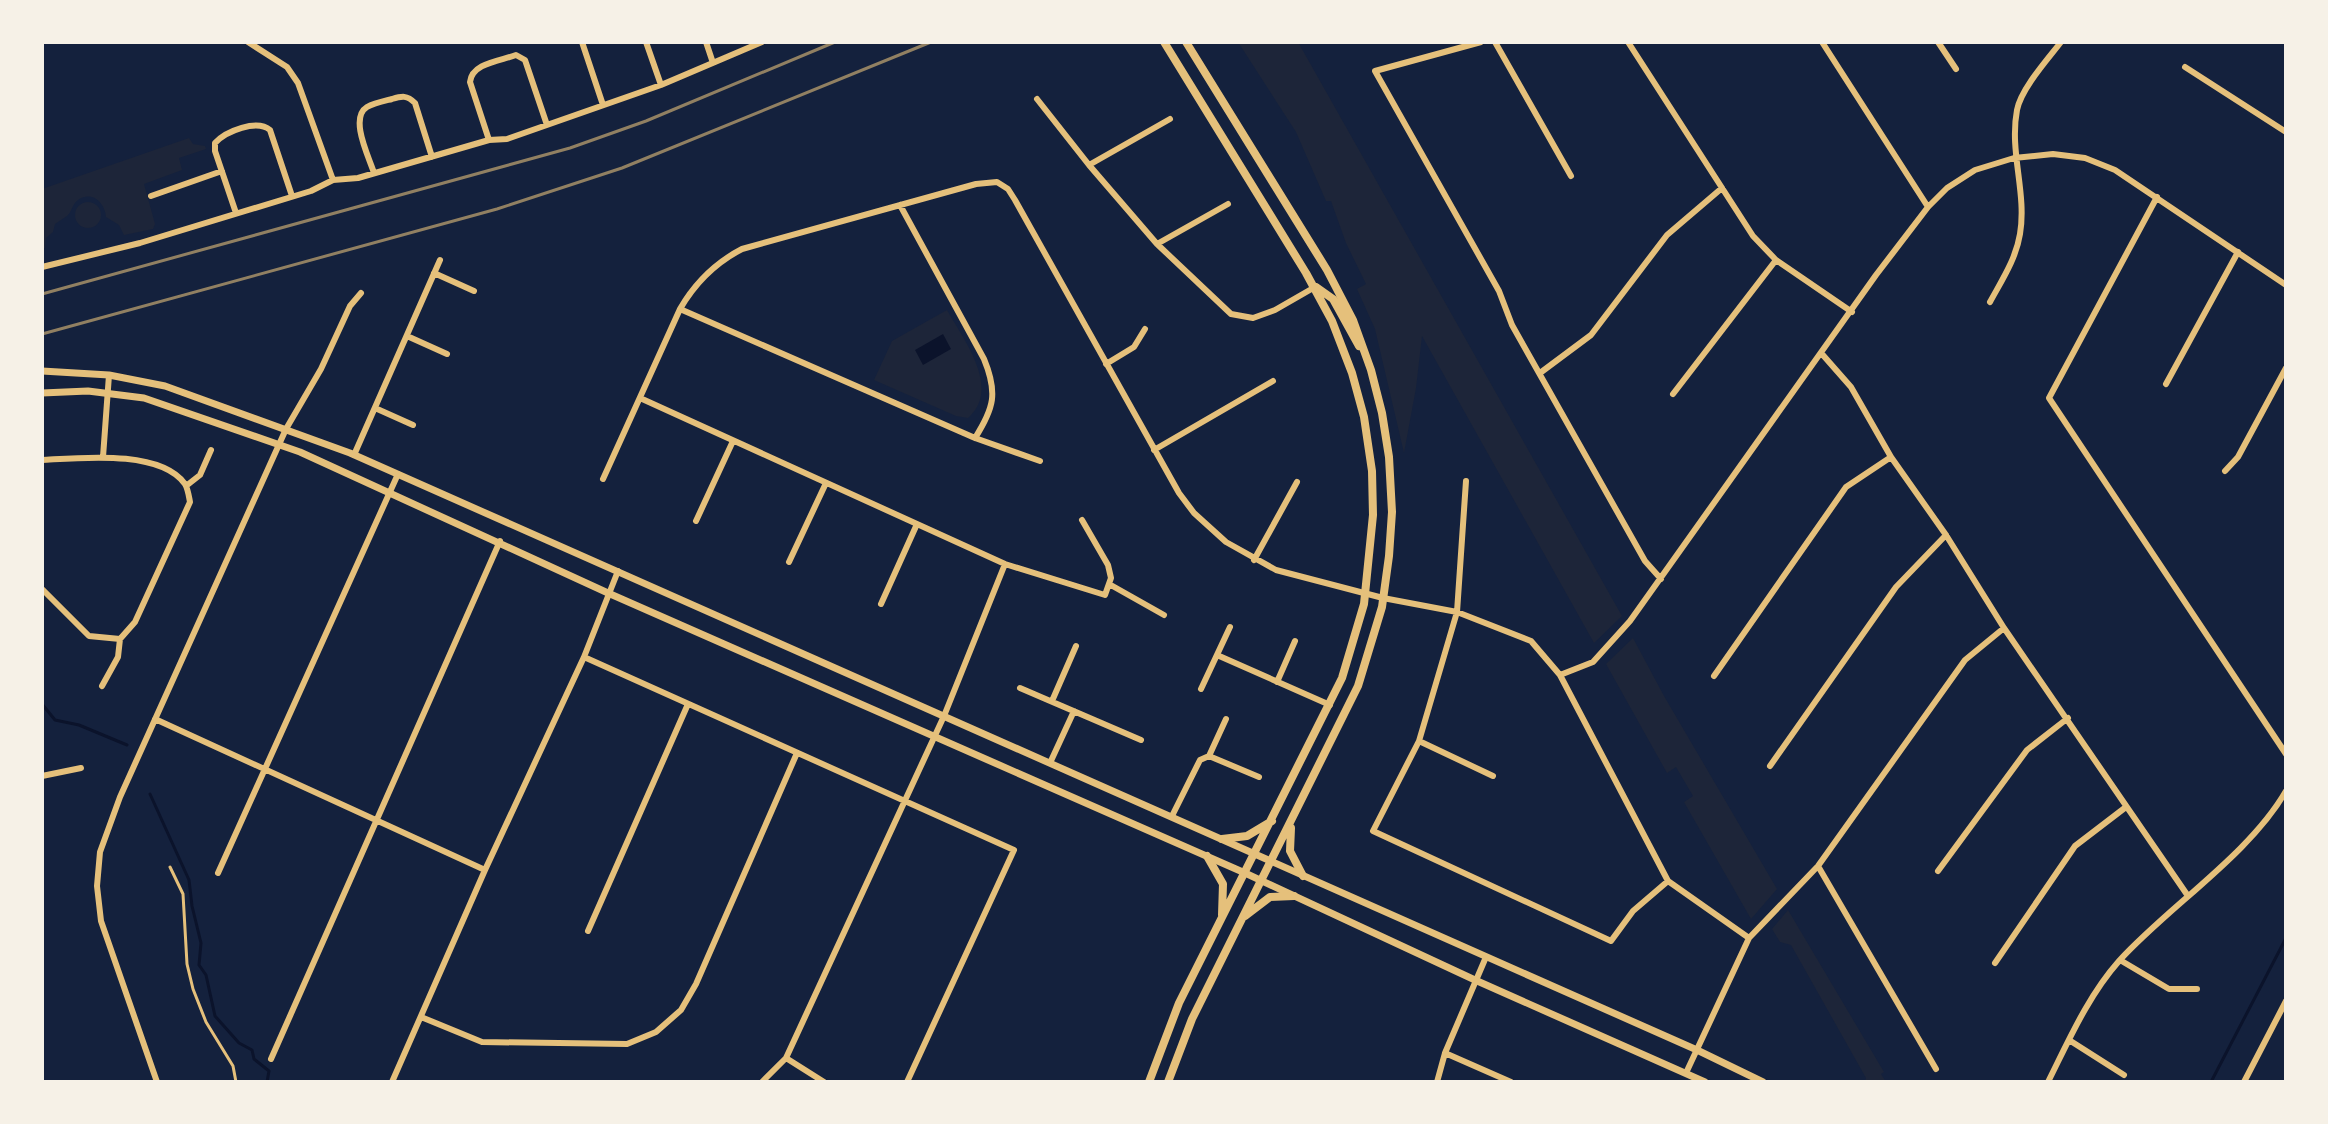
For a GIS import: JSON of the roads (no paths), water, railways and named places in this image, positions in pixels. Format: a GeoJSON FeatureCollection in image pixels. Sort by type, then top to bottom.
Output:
{"type":"FeatureCollection","features":[{"type":"Feature","properties":{"kind":"main road"},"geometry":{"type":"LineString","coordinates":[[1149,1082],[1179,1003],[1330,705],[1353,647],[1366,593],[1373,515],[1367,438],[1349,362],[1315,287],[1164,42]]}},
{"type":"Feature","properties":{"kind":"main road"},"geometry":{"type":"LineString","coordinates":[[1168,1082],[1185,1033],[1358,686],[1383,598],[1391,534],[1390,468],[1382,413],[1368,360],[1353,320],[1332,279],[1186,42]]}},
{"type":"Feature","properties":{"kind":"main road"},"geometry":{"type":"LineString","coordinates":[[1315,287],[1333,299],[1368,360]]}},
{"type":"Feature","properties":{"kind":"main road"},"geometry":{"type":"LineString","coordinates":[[1293,819],[1290,851],[1303,876]]}},
{"type":"Feature","properties":{"kind":"main road"},"geometry":{"type":"LineString","coordinates":[[1222,839],[1247,836],[1272,820]]}},
{"type":"Feature","properties":{"kind":"main road"},"geometry":{"type":"LineString","coordinates":[[1207,856],[1223,884],[1222,918]]}},
{"type":"Feature","properties":{"kind":"main road"},"geometry":{"type":"LineString","coordinates":[[1241,919],[1270,897],[1294,896]]}},
{"type":"Feature","properties":{"kind":"street"},"geometry":{"type":"LineString","coordinates":[[248,42],[287,67],[298,83],[333,180]]}},
{"type":"Feature","properties":{"kind":"street"},"geometry":{"type":"LineString","coordinates":[[582,42],[603,105]]}},
{"type":"Feature","properties":{"kind":"street"},"geometry":{"type":"LineString","coordinates":[[646,42],[661,85]]}},
{"type":"Feature","properties":{"kind":"street"},"geometry":{"type":"LineString","coordinates":[[706,42],[713,63]]}},
{"type":"Feature","properties":{"kind":"street"},"geometry":{"type":"LineString","coordinates":[[42,267],[140,243],[292,196],[333,180],[358,178],[489,140],[507,139],[661,85],[762,42]]}},
{"type":"Feature","properties":{"kind":"street"},"geometry":{"type":"LineString","coordinates":[[1481,42],[1375,71],[1499,291],[1512,325],[1645,561],[1661,579]]}},
{"type":"Feature","properties":{"kind":"street"},"geometry":{"type":"LineString","coordinates":[[1495,42],[1571,176]]}},
{"type":"Feature","properties":{"kind":"street"},"geometry":{"type":"LineString","coordinates":[[1628,42],[1753,236],[1776,260],[1852,312]]}},
{"type":"Feature","properties":{"kind":"street"},"geometry":{"type":"LineString","coordinates":[[1822,42],[1928,207]]}},
{"type":"Feature","properties":{"kind":"street"},"geometry":{"type":"LineString","coordinates":[[1938,42],[1956,69]]}},
{"type":"Feature","properties":{"kind":"street"},"geometry":{"type":"LineString","coordinates":[[1990,302],[2012,263],[2020,234],[2021,201],[2014,158],[2017,107],[2032,80],[2061,42]]}},
{"type":"Feature","properties":{"kind":"street"},"geometry":{"type":"LineString","coordinates":[[489,140],[470,82],[471,74],[477,68],[516,55],[525,60],[547,125]]}},
{"type":"Feature","properties":{"kind":"street"},"geometry":{"type":"LineString","coordinates":[[2185,67],[2286,132]]}},
{"type":"Feature","properties":{"kind":"street"},"geometry":{"type":"LineString","coordinates":[[374,173],[358,122],[360,113],[368,106],[402,96],[415,103],[432,157]]}},
{"type":"Feature","properties":{"kind":"street"},"geometry":{"type":"LineString","coordinates":[[1037,99],[1157,244],[1231,314],[1253,318],[1275,310],[1315,287]]}},
{"type":"Feature","properties":{"kind":"street"},"geometry":{"type":"LineString","coordinates":[[1089,165],[1170,119]]}},
{"type":"Feature","properties":{"kind":"street"},"geometry":{"type":"LineString","coordinates":[[236,213],[215,143],[222,136],[257,125],[264,125],[270,130],[292,196]]}},
{"type":"Feature","properties":{"kind":"street"},"geometry":{"type":"LineString","coordinates":[[1560,675],[1593,662],[1630,621],[1928,207],[1947,188],[1975,170],[2014,158],[2053,154],[2085,158],[2115,170],[2286,285]]}},
{"type":"Feature","properties":{"kind":"street"},"geometry":{"type":"LineString","coordinates":[[151,196],[222,171]]}},
{"type":"Feature","properties":{"kind":"street"},"geometry":{"type":"LineString","coordinates":[[603,479],[680,309],[692,289],[724,259],[742,249],[976,184],[997,182],[1008,189],[1015,200],[1154,450],[1194,513],[1226,542],[1276,570],[1383,598],[1457,612],[1531,641],[1560,675],[1668,881],[1749,938]]}},
{"type":"Feature","properties":{"kind":"street"},"geometry":{"type":"LineString","coordinates":[[1540,373],[1591,335],[1667,235],[1722,188]]}},
{"type":"Feature","properties":{"kind":"street"},"geometry":{"type":"LineString","coordinates":[[2157,197],[2049,398],[2286,754]]}},
{"type":"Feature","properties":{"kind":"street"},"geometry":{"type":"LineString","coordinates":[[1157,244],[1228,204]]}},
{"type":"Feature","properties":{"kind":"street"},"geometry":{"type":"LineString","coordinates":[[900,205],[992,378],[989,416],[975,438]]}},
{"type":"Feature","properties":{"kind":"street"},"geometry":{"type":"LineString","coordinates":[[2166,384],[2238,252]]}},
{"type":"Feature","properties":{"kind":"street"},"geometry":{"type":"LineString","coordinates":[[354,455],[440,260]]}},
{"type":"Feature","properties":{"kind":"street"},"geometry":{"type":"LineString","coordinates":[[1673,394],[1776,260]]}},
{"type":"Feature","properties":{"kind":"street"},"geometry":{"type":"LineString","coordinates":[[434,273],[474,291]]}},
{"type":"Feature","properties":{"kind":"street"},"geometry":{"type":"LineString","coordinates":[[157,1082],[101,921],[97,886],[100,852],[120,797],[286,429],[321,369],[350,306],[361,293]]}},
{"type":"Feature","properties":{"kind":"street"},"geometry":{"type":"LineString","coordinates":[[680,309],[975,438],[1040,461]]}},
{"type":"Feature","properties":{"kind":"street"},"geometry":{"type":"LineString","coordinates":[[1106,364],[1134,347],[1145,329]]}},
{"type":"Feature","properties":{"kind":"street"},"geometry":{"type":"LineString","coordinates":[[407,336],[447,354]]}},
{"type":"Feature","properties":{"kind":"street"},"geometry":{"type":"LineString","coordinates":[[1822,354],[1851,387],[1891,457],[1946,535],[2004,628],[2188,896]]}},
{"type":"Feature","properties":{"kind":"street"},"geometry":{"type":"LineString","coordinates":[[2225,471],[2238,457],[2286,368]]}},
{"type":"Feature","properties":{"kind":"street"},"geometry":{"type":"LineString","coordinates":[[42,371],[109,375],[165,386],[354,455],[1172,816],[1763,1082]]}},
{"type":"Feature","properties":{"kind":"street"},"geometry":{"type":"LineString","coordinates":[[103,457],[109,375]]}},
{"type":"Feature","properties":{"kind":"street"},"geometry":{"type":"LineString","coordinates":[[1154,450],[1273,381]]}},
{"type":"Feature","properties":{"kind":"street"},"geometry":{"type":"LineString","coordinates":[[42,393],[108,392],[162,402],[279,445],[1261,880],[1475,980],[1705,1082]]}},
{"type":"Feature","properties":{"kind":"street"},"geometry":{"type":"LineString","coordinates":[[640,398],[1005,564],[1105,595],[1111,578],[1108,565],[1082,520]]}},
{"type":"Feature","properties":{"kind":"street"},"geometry":{"type":"LineString","coordinates":[[375,408],[413,425]]}},
{"type":"Feature","properties":{"kind":"street"},"geometry":{"type":"LineString","coordinates":[[696,521],[733,441]]}},
{"type":"Feature","properties":{"kind":"street"},"geometry":{"type":"LineString","coordinates":[[186,486],[200,475],[211,450]]}},
{"type":"Feature","properties":{"kind":"street"},"geometry":{"type":"LineString","coordinates":[[42,460],[103,457],[147,463],[171,472],[186,486],[190,502],[135,622],[120,639],[118,657],[102,686]]}},
{"type":"Feature","properties":{"kind":"street"},"geometry":{"type":"LineString","coordinates":[[1714,676],[1846,487],[1891,457]]}},
{"type":"Feature","properties":{"kind":"street"},"geometry":{"type":"LineString","coordinates":[[218,873],[398,474]]}},
{"type":"Feature","properties":{"kind":"street"},"geometry":{"type":"LineString","coordinates":[[1466,481],[1457,612],[1419,741],[1373,831],[1611,941],[1633,911],[1668,881]]}},
{"type":"Feature","properties":{"kind":"street"},"geometry":{"type":"LineString","coordinates":[[1254,560],[1297,482]]}},
{"type":"Feature","properties":{"kind":"street"},"geometry":{"type":"LineString","coordinates":[[789,562],[826,483]]}},
{"type":"Feature","properties":{"kind":"street"},"geometry":{"type":"LineString","coordinates":[[881,604],[917,524]]}},
{"type":"Feature","properties":{"kind":"street"},"geometry":{"type":"LineString","coordinates":[[1770,766],[1896,587],[1946,535]]}},
{"type":"Feature","properties":{"kind":"street"},"geometry":{"type":"LineString","coordinates":[[271,1059],[500,541]]}},
{"type":"Feature","properties":{"kind":"street"},"geometry":{"type":"LineString","coordinates":[[762,1082],[786,1058],[944,716],[1005,564]]}},
{"type":"Feature","properties":{"kind":"street"},"geometry":{"type":"LineString","coordinates":[[392,1082],[485,870],[584,657],[618,571]]}},
{"type":"Feature","properties":{"kind":"street"},"geometry":{"type":"LineString","coordinates":[[1109,584],[1164,615]]}},
{"type":"Feature","properties":{"kind":"street"},"geometry":{"type":"LineString","coordinates":[[42,589],[89,636],[120,639]]}},
{"type":"Feature","properties":{"kind":"street"},"geometry":{"type":"LineString","coordinates":[[1201,689],[1230,627]]}},
{"type":"Feature","properties":{"kind":"street"},"geometry":{"type":"LineString","coordinates":[[1686,1073],[1749,938],[1818,866],[1965,660],[2004,628]]}},
{"type":"Feature","properties":{"kind":"street"},"geometry":{"type":"LineString","coordinates":[[1277,682],[1295,641]]}},
{"type":"Feature","properties":{"kind":"street"},"geometry":{"type":"LineString","coordinates":[[1052,701],[1076,646]]}},
{"type":"Feature","properties":{"kind":"street"},"geometry":{"type":"LineString","coordinates":[[1217,655],[1330,705]]}},
{"type":"Feature","properties":{"kind":"street"},"geometry":{"type":"LineString","coordinates":[[584,657],[1014,850],[907,1082]]}},
{"type":"Feature","properties":{"kind":"street"},"geometry":{"type":"LineString","coordinates":[[1020,688],[1141,740]]}},
{"type":"Feature","properties":{"kind":"street"},"geometry":{"type":"LineString","coordinates":[[588,931],[688,704]]}},
{"type":"Feature","properties":{"kind":"street"},"geometry":{"type":"LineString","coordinates":[[1050,763],[1074,711]]}},
{"type":"Feature","properties":{"kind":"street"},"geometry":{"type":"LineString","coordinates":[[1938,871],[2027,750],[2068,718]]}},
{"type":"Feature","properties":{"kind":"street"},"geometry":{"type":"LineString","coordinates":[[155,719],[485,870]]}},
{"type":"Feature","properties":{"kind":"street"},"geometry":{"type":"LineString","coordinates":[[1172,816],[1200,760],[1209,756],[1226,719]]}},
{"type":"Feature","properties":{"kind":"street"},"geometry":{"type":"LineString","coordinates":[[1419,741],[1493,776]]}},
{"type":"Feature","properties":{"kind":"street"},"geometry":{"type":"LineString","coordinates":[[421,1017],[482,1042],[627,1044],[656,1032],[681,1010],[696,984],[797,753]]}},
{"type":"Feature","properties":{"kind":"street"},"geometry":{"type":"LineString","coordinates":[[1209,756],[1259,777]]}},
{"type":"Feature","properties":{"kind":"street"},"geometry":{"type":"LineString","coordinates":[[42,776],[81,768]]}},
{"type":"Feature","properties":{"kind":"street"},"geometry":{"type":"LineString","coordinates":[[2048,1082],[2086,1008],[2120,960],[2275,810],[2286,791]]}},
{"type":"Feature","properties":{"kind":"street"},"geometry":{"type":"LineString","coordinates":[[1995,963],[2075,846],[2126,807]]}},
{"type":"Feature","properties":{"kind":"street"},"geometry":{"type":"LineString","coordinates":[[1818,866],[1936,1069]]}},
{"type":"Feature","properties":{"kind":"street"},"geometry":{"type":"LineString","coordinates":[[1437,1082],[1445,1053],[1486,957]]}},
{"type":"Feature","properties":{"kind":"street"},"geometry":{"type":"LineString","coordinates":[[2120,960],[2169,989],[2197,989]]}},
{"type":"Feature","properties":{"kind":"street"},"geometry":{"type":"LineString","coordinates":[[2244,1082],[2286,1001]]}},
{"type":"Feature","properties":{"kind":"street"},"geometry":{"type":"LineString","coordinates":[[2069,1040],[2124,1075]]}},
{"type":"Feature","properties":{"kind":"street"},"geometry":{"type":"LineString","coordinates":[[1445,1053],[1511,1082]]}},
{"type":"Feature","properties":{"kind":"street"},"geometry":{"type":"LineString","coordinates":[[786,1058],[824,1082]]}},
{"type":"Feature","properties":{"kind":"lane"},"geometry":{"type":"LineString","coordinates":[[170,867],[183,894],[187,964],[193,989],[213,1035],[233,1066],[236,1082]]}},
{"type":"Feature","properties":{"kind":"waterway"},"geometry":{"type":"LineString","coordinates":[[42,704],[55,720],[79,725],[127,745]]}},
{"type":"Feature","properties":{"kind":"waterway"},"geometry":{"type":"LineString","coordinates":[[150,794],[189,880],[201,943],[199,965],[206,975],[215,1016],[239,1043],[252,1050],[254,1059],[269,1071],[267,1082]]}},
{"type":"Feature","properties":{"kind":"waterway"},"geometry":{"type":"LineString","coordinates":[[2211,1082],[2286,938]]}},
{"type":"Feature","properties":{"kind":"railway"},"geometry":{"type":"LineString","coordinates":[[42,294],[570,148],[646,121],[835,42]]}},
{"type":"Feature","properties":{"kind":"railway"},"geometry":{"type":"LineString","coordinates":[[42,334],[497,209],[622,168],[931,42]]}}]}
